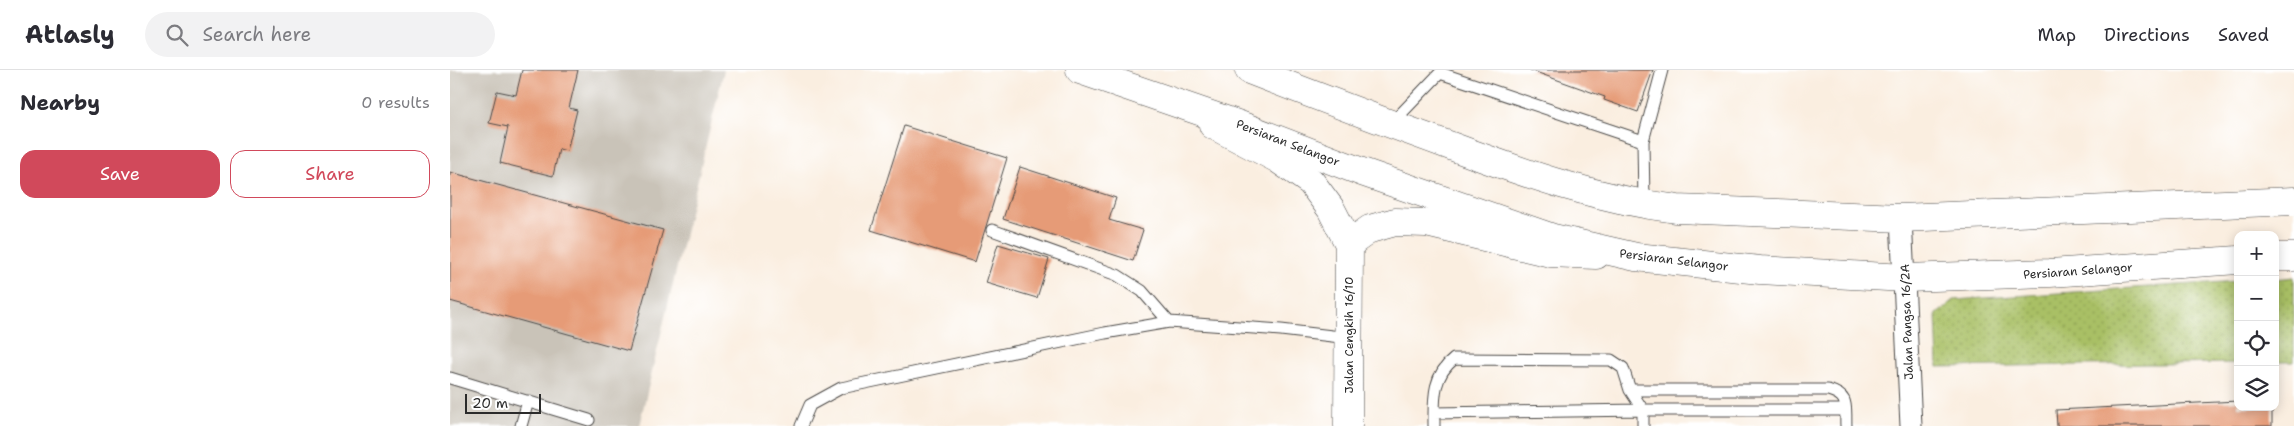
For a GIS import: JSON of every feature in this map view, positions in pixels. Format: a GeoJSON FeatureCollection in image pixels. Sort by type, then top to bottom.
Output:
{"type":"FeatureCollection","features":[{"type":"Feature","properties":{"kind":"main road","name":"Persiaran Selangor"},"geometry":{"type":"LineString","coordinates":[[1080,70],[1164,98],[1362,172],[1553,238],[1636,257],[1760,270],[1906,278],[2050,273],[2234,260]]}},
{"type":"Feature","properties":{"kind":"main road"},"geometry":{"type":"LineString","coordinates":[[1249,70],[1391,124],[1577,190],[1644,205],[1686,209],[1901,218],[2294,201]]}},
{"type":"Feature","properties":{"kind":"main road"},"geometry":{"type":"LineString","coordinates":[[1164,98],[1278,159],[1311,182],[1331,209],[1349,244],[1370,229],[1395,222],[1426,223],[1550,253],[1636,257]]}},
{"type":"Feature","properties":{"kind":"main road","name":"Jalan Cengkih 16/10"},"geometry":{"type":"LineString","coordinates":[[1348,426],[1349,244]]}},
{"type":"Feature","properties":{"kind":"main road"},"geometry":{"type":"LineString","coordinates":[[2279,257],[2294,256]]}},
{"type":"Feature","properties":{"kind":"street","name":"Jalan Pangsa 16/2A"},"geometry":{"type":"LineString","coordinates":[[1901,218],[1906,278],[1911,426]]}},
{"type":"Feature","properties":{"kind":"lane"},"geometry":{"type":"LineString","coordinates":[[1644,205],[1644,141],[1662,70]]}},
{"type":"Feature","properties":{"kind":"lane"},"geometry":{"type":"LineString","coordinates":[[1391,124],[1441,72],[1644,141]]}},
{"type":"Feature","properties":{"kind":"lane"},"geometry":{"type":"LineString","coordinates":[[992,230],[1117,275],[1142,291],[1169,322]]}},
{"type":"Feature","properties":{"kind":"lane"},"geometry":{"type":"LineString","coordinates":[[801,426],[810,405],[841,388],[1105,333],[1169,322],[1281,330],[1348,338]]}},
{"type":"Feature","properties":{"kind":"lane"},"geometry":{"type":"LineString","coordinates":[[1434,426],[1435,383],[1444,367],[1454,358],[1611,360],[1623,368],[1630,390],[1644,410],[1643,426]]}},
{"type":"Feature","properties":{"kind":"lane"},"geometry":{"type":"LineString","coordinates":[[450,378],[589,420]]}},
{"type":"Feature","properties":{"kind":"lane"},"geometry":{"type":"LineString","coordinates":[[1630,390],[1828,390],[1840,393],[1845,402],[1846,426]]}},
{"type":"Feature","properties":{"kind":"lane"},"geometry":{"type":"LineString","coordinates":[[520,426],[528,401]]}},
{"type":"Feature","properties":{"kind":"lane"},"geometry":{"type":"LineString","coordinates":[[1434,413],[1845,410]]}},
{"type":"Feature","properties":{"kind":"shaded area"},"geometry":{"type":"Polygon","coordinates":[[[450,70],[724,70],[639,426],[450,426],[450,70]]]}},
{"type":"Feature","properties":{"kind":"green space"},"geometry":{"type":"Polygon","coordinates":[[[2294,277],[2294,362],[2279,362],[2279,279],[2294,277]]]}},
{"type":"Feature","properties":{"kind":"green space"},"geometry":{"type":"Polygon","coordinates":[[[2234,281],[2234,363],[1938,367],[1936,315],[1954,300],[2234,281]]]}},
{"type":"Feature","properties":{"kind":"building"},"geometry":{"type":"Polygon","coordinates":[[[522,70],[578,70],[569,108],[577,110],[567,151],[559,149],[553,176],[500,163],[508,127],[489,123],[497,91],[516,95],[522,70]]]}},
{"type":"Feature","properties":{"kind":"building"},"geometry":{"type":"Polygon","coordinates":[[[1530,70],[1653,70],[1638,112],[1604,100],[1605,97],[1530,70]]]}},
{"type":"Feature","properties":{"kind":"building"},"geometry":{"type":"Polygon","coordinates":[[[904,126],[1007,158],[975,262],[871,230],[904,126]]]}},
{"type":"Feature","properties":{"kind":"building"},"geometry":{"type":"Polygon","coordinates":[[[1020,167],[1116,198],[1109,220],[1143,230],[1133,261],[1003,219],[1020,167]]]}},
{"type":"Feature","properties":{"kind":"building"},"geometry":{"type":"Polygon","coordinates":[[[450,172],[663,230],[629,351],[450,301],[450,172]]]}},
{"type":"Feature","properties":{"kind":"building"},"geometry":{"type":"Polygon","coordinates":[[[998,244],[1049,259],[1037,298],[986,283],[998,244]]]}},
{"type":"Feature","properties":{"kind":"building"},"geometry":{"type":"Polygon","coordinates":[[[2234,401],[2234,411],[2272,411],[2272,426],[2057,426],[2056,410],[2234,401]]]}}]}
